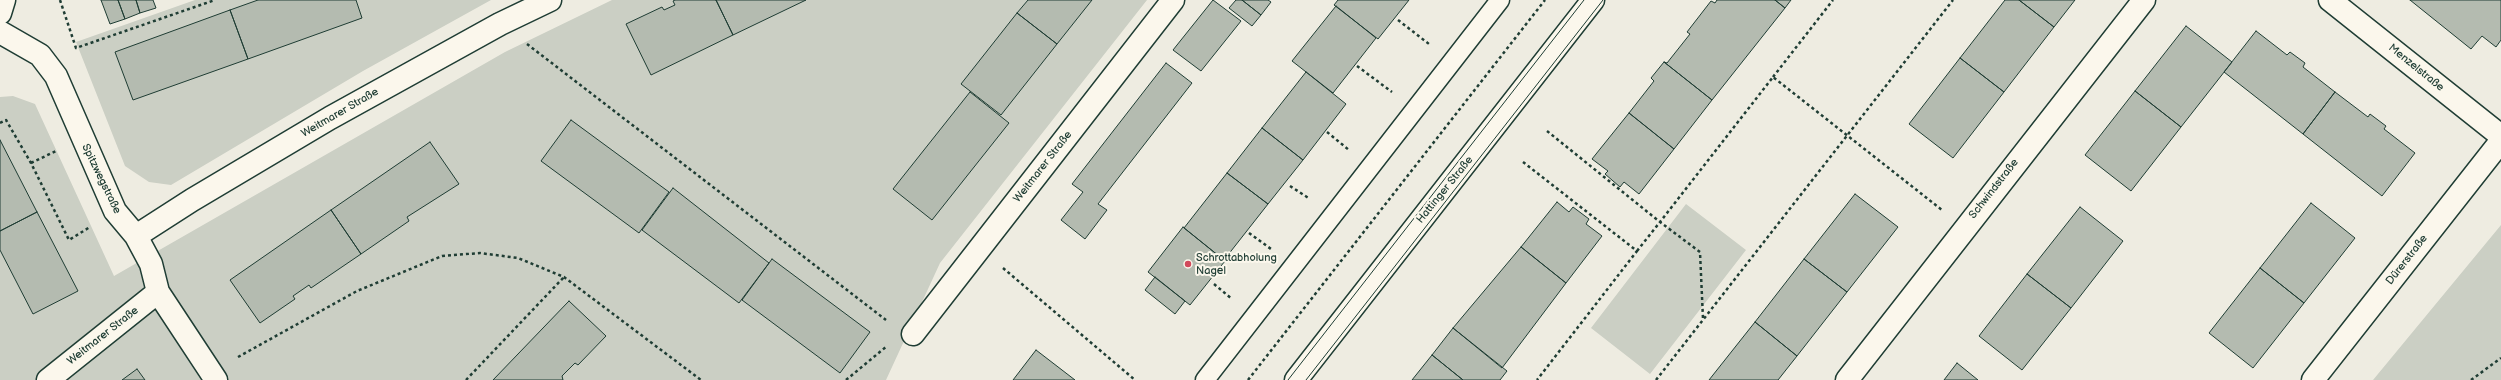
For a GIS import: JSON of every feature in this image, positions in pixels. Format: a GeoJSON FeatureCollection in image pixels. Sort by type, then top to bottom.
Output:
{"type":"FeatureCollection","features":[{"type":"Feature","properties":{"kind":"street"},"geometry":{"type":"LineString","coordinates":[[0,13],[4,0]]}},
{"type":"Feature","properties":{"kind":"street","name":"Weitmarer Straße"},"geometry":{"type":"LineString","coordinates":[[136,236],[192,200],[330,118],[500,24],[550,0]]}},
{"type":"Feature","properties":{"kind":"street","name":"Weitmarer Straße"},"geometry":{"type":"LineString","coordinates":[[913,334],[1173,0]]}},
{"type":"Feature","properties":{"kind":"street","name":"Hattinger Straße"},"geometry":{"type":"LineString","coordinates":[[1296,380],[1594,0]]}},
{"type":"Feature","properties":{"kind":"street","name":"Schwindstraße"},"geometry":{"type":"LineString","coordinates":[[1847,380],[1965,227],[2144,0]]}},
{"type":"Feature","properties":{"kind":"street","name":"Menzelstraße"},"geometry":{"type":"LineString","coordinates":[[2330,0],[2501,136]]}},
{"type":"Feature","properties":{"kind":"street","name":"Spitzwegstraße"},"geometry":{"type":"LineString","coordinates":[[0,32],[40,55],[56,76],[115,211],[136,236],[151,264],[158,292],[214,376]]}},
{"type":"Feature","properties":{"kind":"street","name":"Dürerstraße"},"geometry":{"type":"LineString","coordinates":[[2313,380],[2501,140]]}},
{"type":"Feature","properties":{"kind":"street","name":"Weitmarer Straße"},"geometry":{"type":"LineString","coordinates":[[48,380],[158,292]]}},
{"type":"Feature","properties":{"kind":"lane"},"geometry":{"type":"LineString","coordinates":[[1205,380],[1500,0]]}},
{"type":"Feature","properties":{"kind":"path"},"geometry":{"type":"LineString","coordinates":[[60,0],[76,48],[215,0]]}},
{"type":"Feature","properties":{"kind":"path"},"geometry":{"type":"LineString","coordinates":[[1248,380],[1545,0]]}},
{"type":"Feature","properties":{"kind":"path"},"geometry":{"type":"LineString","coordinates":[[1537,380],[1833,0]]}},
{"type":"Feature","properties":{"kind":"path"},"geometry":{"type":"LineString","coordinates":[[1656,380],[1953,0]]}},
{"type":"Feature","properties":{"kind":"path"},"geometry":{"type":"LineString","coordinates":[[1398,20],[1452,61]]}},
{"type":"Feature","properties":{"kind":"path"},"geometry":{"type":"LineString","coordinates":[[500,24],[880,317],[913,334]]}},
{"type":"Feature","properties":{"kind":"path"},"geometry":{"type":"LineString","coordinates":[[1357,66],[1415,109]]}},
{"type":"Feature","properties":{"kind":"path"},"geometry":{"type":"LineString","coordinates":[[1773,77],[1965,227]]}},
{"type":"Feature","properties":{"kind":"path"},"geometry":{"type":"LineString","coordinates":[[0,123],[6,120],[24,150],[69,240],[115,211]]}},
{"type":"Feature","properties":{"kind":"path"},"geometry":{"type":"LineString","coordinates":[[1547,131],[1660,222],[1700,252],[1703,320]]}},
{"type":"Feature","properties":{"kind":"path"},"geometry":{"type":"LineString","coordinates":[[1523,162],[1637,251]]}},
{"type":"Feature","properties":{"kind":"path"},"geometry":{"type":"LineString","coordinates":[[980,248],[1135,380]]}},
{"type":"Feature","properties":{"kind":"path"},"geometry":{"type":"LineString","coordinates":[[214,376],[357,290],[442,256],[480,253],[518,258],[564,277],[701,380]]}},
{"type":"Feature","properties":{"kind":"path"},"geometry":{"type":"LineString","coordinates":[[466,380],[564,277]]}},
{"type":"Feature","properties":{"kind":"path"},"geometry":{"type":"LineString","coordinates":[[846,380],[883,348],[913,334]]}},
{"type":"Feature","properties":{"kind":"path"},"geometry":{"type":"LineString","coordinates":[[2471,380],[2501,358]]}},
{"type":"Feature","properties":{"kind":"shaded area"},"geometry":{"type":"Polygon","coordinates":[[[195,0],[491,0],[363,71],[171,185],[149,182],[125,166],[76,42],[195,0]]]}},
{"type":"Feature","properties":{"kind":"shaded area"},"geometry":{"type":"Polygon","coordinates":[[[612,0],[1147,0],[940,263],[886,380],[0,380],[0,97],[13,96],[35,104],[114,276],[505,52],[612,0]]]}},
{"type":"Feature","properties":{"kind":"shaded area"},"geometry":{"type":"Polygon","coordinates":[[[1686,204],[1746,250],[1650,374],[1591,328],[1686,204]]]}},
{"type":"Feature","properties":{"kind":"shaded area"},"geometry":{"type":"Polygon","coordinates":[[[2501,225],[2501,380],[2373,380],[2501,225]]]}},
{"type":"Feature","properties":{"kind":"building"},"geometry":{"type":"Polygon","coordinates":[[[101,0],[118,0],[125,19],[110,24],[101,0]]]}},
{"type":"Feature","properties":{"kind":"building"},"geometry":{"type":"Polygon","coordinates":[[[118,0],[136,0],[140,13],[125,19],[118,0]]]}},
{"type":"Feature","properties":{"kind":"building"},"geometry":{"type":"Polygon","coordinates":[[[136,0],[153,0],[156,8],[140,13],[136,0]]]}},
{"type":"Feature","properties":{"kind":"building"},"geometry":{"type":"Polygon","coordinates":[[[258,0],[356,0],[362,18],[248,59],[230,10],[258,0]]]}},
{"type":"Feature","properties":{"kind":"building"},"geometry":{"type":"Polygon","coordinates":[[[716,0],[733,35],[651,75],[626,24],[662,7],[664,10],[675,5],[673,1],[716,0]]]}},
{"type":"Feature","properties":{"kind":"building"},"geometry":{"type":"Polygon","coordinates":[[[716,0],[806,0],[733,35],[716,0]]]}},
{"type":"Feature","properties":{"kind":"building"},"geometry":{"type":"Polygon","coordinates":[[[1028,0],[1092,0],[1057,44],[1017,13],[1028,0]]]}},
{"type":"Feature","properties":{"kind":"building"},"geometry":{"type":"Polygon","coordinates":[[[1213,0],[1241,21],[1201,71],[1173,50],[1213,0]]]}},
{"type":"Feature","properties":{"kind":"building"},"geometry":{"type":"Polygon","coordinates":[[[1236,0],[1242,0],[1261,15],[1252,26],[1229,8],[1236,0]]]}},
{"type":"Feature","properties":{"kind":"building"},"geometry":{"type":"Polygon","coordinates":[[[1242,0],[1268,0],[1271,2],[1261,15],[1242,0]]]}},
{"type":"Feature","properties":{"kind":"building"},"geometry":{"type":"Polygon","coordinates":[[[1338,0],[1409,0],[1378,39],[1334,5],[1338,0]]]}},
{"type":"Feature","properties":{"kind":"building"},"geometry":{"type":"Polygon","coordinates":[[[1717,0],[1775,0],[1785,8],[1712,100],[1664,62],[1667,63],[1690,34],[1687,32],[1711,1],[1715,3],[1717,0]]]}},
{"type":"Feature","properties":{"kind":"building"},"geometry":{"type":"Polygon","coordinates":[[[1775,0],[1791,0],[1785,8],[1775,0]]]}},
{"type":"Feature","properties":{"kind":"building"},"geometry":{"type":"Polygon","coordinates":[[[2005,0],[2019,0],[2054,27],[2004,92],[1960,58],[2005,0]]]}},
{"type":"Feature","properties":{"kind":"building"},"geometry":{"type":"Polygon","coordinates":[[[2019,0],[2075,0],[2054,27],[2019,0]]]}},
{"type":"Feature","properties":{"kind":"building"},"geometry":{"type":"Polygon","coordinates":[[[2410,0],[2501,0],[2501,40],[2496,47],[2482,36],[2471,49],[2410,0]]]}},
{"type":"Feature","properties":{"kind":"building"},"geometry":{"type":"Polygon","coordinates":[[[1336,6],[1376,38],[1333,93],[1292,61],[1336,6]]]}},
{"type":"Feature","properties":{"kind":"building"},"geometry":{"type":"Polygon","coordinates":[[[230,10],[248,59],[133,100],[115,52],[230,10]]]}},
{"type":"Feature","properties":{"kind":"building"},"geometry":{"type":"Polygon","coordinates":[[[1017,13],[1057,44],[1001,115],[961,84],[1017,13]]]}},
{"type":"Feature","properties":{"kind":"building"},"geometry":{"type":"Polygon","coordinates":[[[2186,26],[2232,62],[2181,127],[2135,91],[2186,26]]]}},
{"type":"Feature","properties":{"kind":"building"},"geometry":{"type":"Polygon","coordinates":[[[2256,31],[2287,55],[2290,52],[2305,63],[2303,67],[2335,92],[2303,134],[2224,72],[2256,31]]]}},
{"type":"Feature","properties":{"kind":"building"},"geometry":{"type":"Polygon","coordinates":[[[1960,58],[2004,92],[1953,158],[1909,124],[1960,58]]]}},
{"type":"Feature","properties":{"kind":"building"},"geometry":{"type":"Polygon","coordinates":[[[1664,62],[1712,100],[1674,149],[1629,113],[1654,81],[1651,78],[1664,62]]]}},
{"type":"Feature","properties":{"kind":"building"},"geometry":{"type":"Polygon","coordinates":[[[1166,63],[1192,83],[1098,204],[1107,210],[1085,239],[1061,220],[1083,192],[1072,184],[1166,63]]]}},
{"type":"Feature","properties":{"kind":"building"},"geometry":{"type":"Polygon","coordinates":[[[1306,72],[1346,104],[1303,160],[1262,128],[1306,72]]]}},
{"type":"Feature","properties":{"kind":"building"},"geometry":{"type":"Polygon","coordinates":[[[2135,91],[2181,127],[2131,191],[2085,155],[2135,91]]]}},
{"type":"Feature","properties":{"kind":"building"},"geometry":{"type":"Polygon","coordinates":[[[970,92],[1009,123],[932,220],[893,189],[970,92]]]}},
{"type":"Feature","properties":{"kind":"building"},"geometry":{"type":"Polygon","coordinates":[[[2335,92],[2368,117],[2370,114],[2386,126],[2384,129],[2415,153],[2382,196],[2303,134],[2335,92]]]}},
{"type":"Feature","properties":{"kind":"building"},"geometry":{"type":"Polygon","coordinates":[[[1629,113],[1674,149],[1639,194],[1624,182],[1620,187],[1605,174],[1608,171],[1592,159],[1629,113]]]}},
{"type":"Feature","properties":{"kind":"building"},"geometry":{"type":"Polygon","coordinates":[[[571,120],[669,192],[639,233],[541,161],[571,120]]]}},
{"type":"Feature","properties":{"kind":"building"},"geometry":{"type":"Polygon","coordinates":[[[1262,128],[1303,160],[1268,204],[1227,173],[1262,128]]]}},
{"type":"Feature","properties":{"kind":"building"},"geometry":{"type":"Polygon","coordinates":[[[0,140],[37,212],[0,231],[0,140]]]}},
{"type":"Feature","properties":{"kind":"building"},"geometry":{"type":"Polygon","coordinates":[[[430,142],[459,184],[407,217],[409,221],[361,254],[331,210],[430,142]]]}},
{"type":"Feature","properties":{"kind":"building"},"geometry":{"type":"Polygon","coordinates":[[[1227,173],[1268,204],[1224,260],[1184,228],[1227,173]]]}},
{"type":"Feature","properties":{"kind":"building"},"geometry":{"type":"Polygon","coordinates":[[[673,188],[769,263],[739,303],[642,230],[673,188]]]}},
{"type":"Feature","properties":{"kind":"building"},"geometry":{"type":"Polygon","coordinates":[[[1855,194],[1898,227],[1847,292],[1804,259],[1855,194]]]}},
{"type":"Feature","properties":{"kind":"building"},"geometry":{"type":"Polygon","coordinates":[[[1557,202],[1569,212],[1573,207],[1589,219],[1586,224],[1602,236],[1566,283],[1521,247],[1557,202]]]}},
{"type":"Feature","properties":{"kind":"building"},"geometry":{"type":"Polygon","coordinates":[[[2311,203],[2355,238],[2304,303],[2260,268],[2311,203]]]}},
{"type":"Feature","properties":{"kind":"building"},"geometry":{"type":"Polygon","coordinates":[[[2080,207],[2123,241],[2071,308],[2027,274],[2080,207]]]}},
{"type":"Feature","properties":{"kind":"building"},"geometry":{"type":"Polygon","coordinates":[[[331,210],[361,254],[311,288],[309,285],[293,296],[295,299],[260,323],[230,280],[331,210]]]}},
{"type":"Feature","properties":{"kind":"building"},"geometry":{"type":"Polygon","coordinates":[[[37,212],[78,291],[33,314],[0,250],[0,231],[37,212]]]}},
{"type":"Feature","properties":{"kind":"building"},"geometry":{"type":"Polygon","coordinates":[[[1183,227],[1225,261],[1190,305],[1148,272],[1183,227]]]}},
{"type":"Feature","properties":{"kind":"building"},"geometry":{"type":"Polygon","coordinates":[[[1521,247],[1566,283],[1502,368],[1453,328],[1521,247]]]}},
{"type":"Feature","properties":{"kind":"building"},"geometry":{"type":"Polygon","coordinates":[[[772,259],[870,332],[840,373],[742,300],[772,259]]]}},
{"type":"Feature","properties":{"kind":"building"},"geometry":{"type":"Polygon","coordinates":[[[1804,259],[1847,292],[1797,356],[1755,322],[1804,259]]]}},
{"type":"Feature","properties":{"kind":"building"},"geometry":{"type":"Polygon","coordinates":[[[2260,268],[2304,303],[2253,368],[2209,333],[2260,268]]]}},
{"type":"Feature","properties":{"kind":"building"},"geometry":{"type":"Polygon","coordinates":[[[2027,274],[2071,308],[2022,370],[1979,336],[2027,274]]]}},
{"type":"Feature","properties":{"kind":"building"},"geometry":{"type":"Polygon","coordinates":[[[1155,277],[1185,301],[1175,314],[1145,290],[1155,277]]]}},
{"type":"Feature","properties":{"kind":"building"},"geometry":{"type":"Polygon","coordinates":[[[569,301],[606,336],[578,365],[575,363],[562,376],[563,380],[493,380],[569,301]]]}},
{"type":"Feature","properties":{"kind":"building"},"geometry":{"type":"Polygon","coordinates":[[[1755,322],[1797,356],[1778,380],[1709,380],[1755,322]]]}},
{"type":"Feature","properties":{"kind":"building"},"geometry":{"type":"Polygon","coordinates":[[[1453,328],[1507,371],[1500,380],[1463,380],[1432,355],[1453,328]]]}},
{"type":"Feature","properties":{"kind":"building"},"geometry":{"type":"Polygon","coordinates":[[[1036,350],[1075,380],[1013,380],[1036,350]]]}},
{"type":"Feature","properties":{"kind":"building"},"geometry":{"type":"Polygon","coordinates":[[[1432,355],[1463,380],[1412,380],[1432,355]]]}},
{"type":"Feature","properties":{"kind":"building"},"geometry":{"type":"Polygon","coordinates":[[[1957,363],[1978,380],[1944,380],[1957,363]]]}},
{"type":"Feature","properties":{"kind":"building"},"geometry":{"type":"Polygon","coordinates":[[[137,369],[145,380],[122,380],[137,369]]]}},
{"type":"Feature","properties":{"kind":"tram line"},"geometry":{"type":"LineString","coordinates":[[1288,380],[1584,0]]}},
{"type":"Feature","properties":{"kind":"tram line"},"geometry":{"type":"LineString","coordinates":[[1306,380],[1603,0]]}},
{"type":"Feature","properties":{"kind":"place","name":"Schrottabholung Nagel"},"geometry":{"type":"Point","coordinates":[1188,264]}}]}
